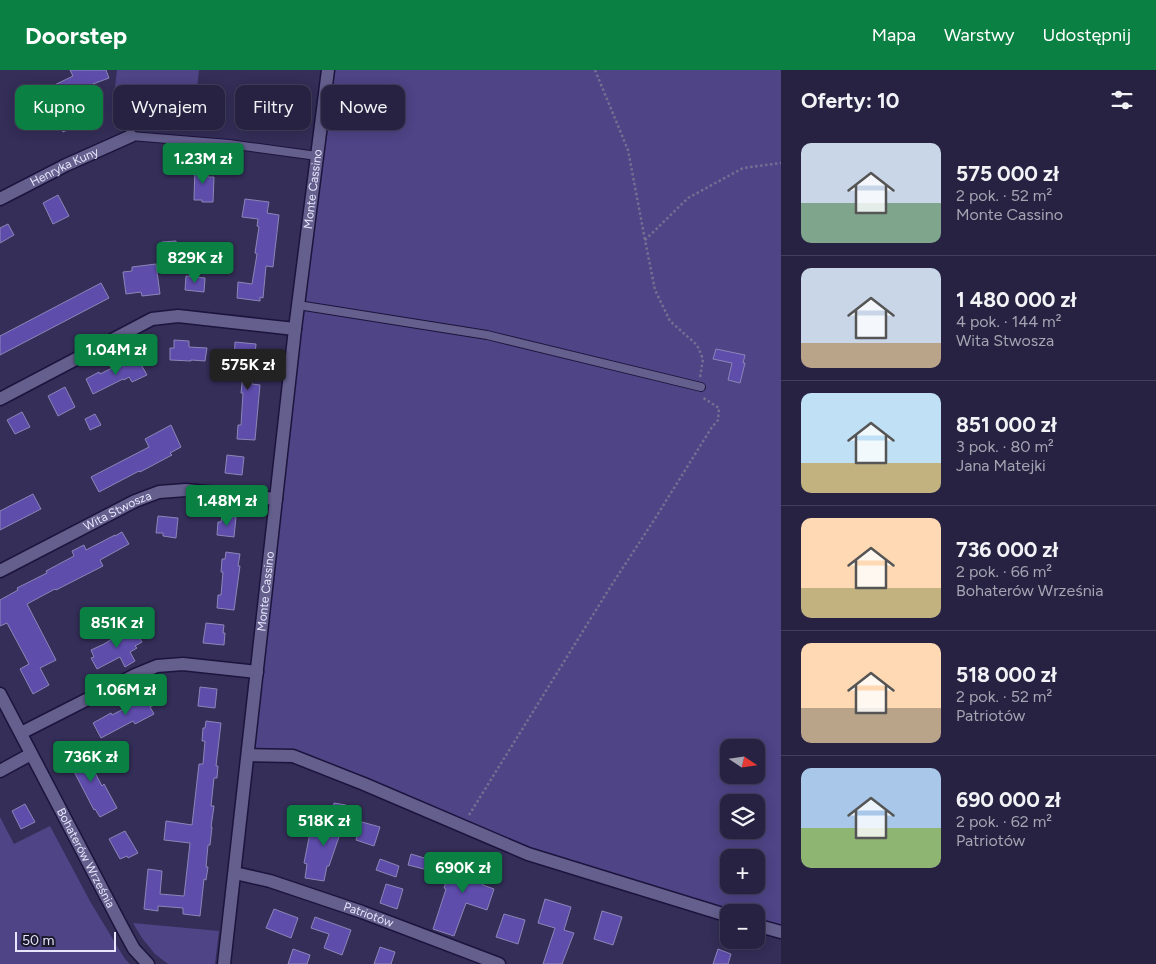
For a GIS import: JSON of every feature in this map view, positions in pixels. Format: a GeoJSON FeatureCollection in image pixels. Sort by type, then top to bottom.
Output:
{"type":"FeatureCollection","features":[{"type":"Feature","properties":{"kind":"street","name":"Monte Cassino"},"geometry":{"type":"LineString","coordinates":[[224,964],[295,328],[328,70]]}},
{"type":"Feature","properties":{"kind":"street","name":"Henryka Kuny"},"geometry":{"type":"LineString","coordinates":[[0,199],[66,164],[131,136]]}},
{"type":"Feature","properties":{"kind":"street"},"geometry":{"type":"LineString","coordinates":[[0,399],[152,319],[178,316],[295,328]]}},
{"type":"Feature","properties":{"kind":"street","name":"Wita Stwosza"},"geometry":{"type":"LineString","coordinates":[[0,571],[135,500],[159,492],[186,490],[276,499]]}},
{"type":"Feature","properties":{"kind":"street"},"geometry":{"type":"LineString","coordinates":[[21,733],[135,675],[157,666],[183,664],[257,672]]}},
{"type":"Feature","properties":{"kind":"street","name":"Bohaterów Września"},"geometry":{"type":"LineString","coordinates":[[0,694],[134,949],[148,964]]}},
{"type":"Feature","properties":{"kind":"street"},"geometry":{"type":"LineString","coordinates":[[0,772],[32,754]]}},
{"type":"Feature","properties":{"kind":"street"},"geometry":{"type":"LineString","coordinates":[[248,755],[293,756],[528,854],[720,913]]}},
{"type":"Feature","properties":{"kind":"street","name":"Patriotów"},"geometry":{"type":"LineString","coordinates":[[235,873],[270,880],[334,902],[499,964]]}},
{"type":"Feature","properties":{"kind":"street"},"geometry":{"type":"LineString","coordinates":[[765,928],[781,932]]}},
{"type":"Feature","properties":{"kind":"lane"},"geometry":{"type":"LineString","coordinates":[[131,136],[229,144],[317,156]]}},
{"type":"Feature","properties":{"kind":"lane"},"geometry":{"type":"LineString","coordinates":[[298,305],[487,335],[700,386]]}},
{"type":"Feature","properties":{"kind":"path"},"geometry":{"type":"LineString","coordinates":[[463,826],[608,589],[718,420],[719,408],[697,394],[700,386],[703,359],[697,345],[670,321],[655,290],[628,150],[595,70]]}},
{"type":"Feature","properties":{"kind":"path"},"geometry":{"type":"LineString","coordinates":[[645,240],[688,198],[743,168],[781,163]]}},
{"type":"Feature","properties":{"kind":"shaded area"},"geometry":{"type":"Polygon","coordinates":[[[117,70],[199,70],[198,85],[115,85],[117,70]]]}},
{"type":"Feature","properties":{"kind":"shaded area"},"geometry":{"type":"Polygon","coordinates":[[[328,70],[781,70],[781,932],[765,928],[765,904],[720,904],[720,909],[528,854],[293,756],[248,755],[321,130],[405,130],[405,85],[326,85],[328,70]]]}},
{"type":"Feature","properties":{"kind":"shaded area"},"geometry":{"type":"Polygon","coordinates":[[[0,817],[14,844],[50,826],[91,903],[125,959],[130,964],[0,964],[0,817]]]}},
{"type":"Feature","properties":{"kind":"shaded area"},"geometry":{"type":"Polygon","coordinates":[[[133,923],[219,931],[215,964],[168,964],[155,954],[133,923]]]}},
{"type":"Feature","properties":{"kind":"building"},"geometry":{"type":"Polygon","coordinates":[[[70,70],[106,70],[109,78],[93,85],[54,85],[73,76],[70,70]]]}},
{"type":"Feature","properties":{"kind":"building"},"geometry":{"type":"Polygon","coordinates":[[[195,165],[208,166],[208,177],[214,177],[213,202],[194,200],[195,165]]]}},
{"type":"Feature","properties":{"kind":"building"},"geometry":{"type":"Polygon","coordinates":[[[58,195],[69,216],[53,224],[43,203],[58,195]]]}},
{"type":"Feature","properties":{"kind":"building"},"geometry":{"type":"Polygon","coordinates":[[[245,199],[269,202],[267,213],[279,215],[273,267],[266,266],[263,298],[260,297],[260,301],[237,298],[238,282],[252,284],[257,254],[255,253],[259,227],[257,226],[258,219],[242,217],[245,199]]]}},
{"type":"Feature","properties":{"kind":"building"},"geometry":{"type":"Polygon","coordinates":[[[8,224],[14,235],[0,243],[0,228],[8,224]]]}},
{"type":"Feature","properties":{"kind":"building"},"geometry":{"type":"Polygon","coordinates":[[[176,241],[179,261],[164,262],[162,242],[176,241]]]}},
{"type":"Feature","properties":{"kind":"building"},"geometry":{"type":"Polygon","coordinates":[[[156,264],[160,294],[142,296],[141,292],[126,294],[123,272],[132,271],[132,267],[156,264]]]}},
{"type":"Feature","properties":{"kind":"building"},"geometry":{"type":"Polygon","coordinates":[[[186,276],[205,278],[204,292],[185,290],[186,276]]]}},
{"type":"Feature","properties":{"kind":"building"},"geometry":{"type":"Polygon","coordinates":[[[101,283],[109,298],[0,355],[0,336],[101,283]]]}},
{"type":"Feature","properties":{"kind":"building"},"geometry":{"type":"Polygon","coordinates":[[[174,340],[189,341],[189,347],[207,348],[205,361],[170,360],[170,348],[174,348],[174,340]]]}},
{"type":"Feature","properties":{"kind":"building"},"geometry":{"type":"Polygon","coordinates":[[[235,342],[256,344],[252,384],[260,385],[255,440],[237,439],[238,425],[241,425],[243,393],[241,393],[244,365],[234,364],[235,342]]]}},
{"type":"Feature","properties":{"kind":"building"},"geometry":{"type":"Polygon","coordinates":[[[716,349],[745,355],[740,383],[728,380],[732,363],[713,359],[716,349]]]}},
{"type":"Feature","properties":{"kind":"building"},"geometry":{"type":"Polygon","coordinates":[[[138,359],[147,375],[132,382],[129,377],[123,379],[93,394],[86,379],[122,363],[124,366],[138,359]]]}},
{"type":"Feature","properties":{"kind":"building"},"geometry":{"type":"Polygon","coordinates":[[[65,387],[75,407],[58,416],[48,396],[65,387]]]}},
{"type":"Feature","properties":{"kind":"building"},"geometry":{"type":"Polygon","coordinates":[[[22,412],[30,427],[15,434],[7,420],[22,412]]]}},
{"type":"Feature","properties":{"kind":"building"},"geometry":{"type":"Polygon","coordinates":[[[95,414],[101,425],[90,430],[85,419],[95,414]]]}},
{"type":"Feature","properties":{"kind":"building"},"geometry":{"type":"Polygon","coordinates":[[[171,425],[181,447],[170,453],[172,455],[99,492],[91,477],[149,447],[145,439],[171,425]]]}},
{"type":"Feature","properties":{"kind":"building"},"geometry":{"type":"Polygon","coordinates":[[[227,455],[244,457],[242,475],[225,473],[227,455]]]}},
{"type":"Feature","properties":{"kind":"building"},"geometry":{"type":"Polygon","coordinates":[[[33,494],[41,509],[0,530],[0,511],[33,494]]]}},
{"type":"Feature","properties":{"kind":"building"},"geometry":{"type":"Polygon","coordinates":[[[158,516],[178,518],[176,538],[163,536],[163,533],[156,533],[158,516]]]}},
{"type":"Feature","properties":{"kind":"building"},"geometry":{"type":"Polygon","coordinates":[[[222,516],[236,517],[234,537],[217,535],[218,522],[221,522],[222,516]]]}},
{"type":"Feature","properties":{"kind":"building"},"geometry":{"type":"Polygon","coordinates":[[[122,532],[129,544],[100,560],[103,566],[27,604],[56,660],[40,668],[49,685],[33,694],[20,669],[29,664],[7,623],[0,626],[0,600],[18,590],[17,588],[47,573],[46,571],[74,556],[72,551],[84,545],[86,550],[122,532]]]}},
{"type":"Feature","properties":{"kind":"building"},"geometry":{"type":"Polygon","coordinates":[[[226,552],[240,554],[234,610],[217,608],[218,595],[221,595],[222,559],[225,559],[226,552]]]}},
{"type":"Feature","properties":{"kind":"building"},"geometry":{"type":"Polygon","coordinates":[[[206,623],[224,625],[224,645],[203,643],[206,623]]]}},
{"type":"Feature","properties":{"kind":"building"},"geometry":{"type":"Polygon","coordinates":[[[132,626],[142,642],[130,652],[135,661],[125,667],[120,657],[97,669],[91,658],[94,657],[91,650],[132,626]]]}},
{"type":"Feature","properties":{"kind":"building"},"geometry":{"type":"Polygon","coordinates":[[[200,687],[217,689],[215,708],[198,706],[200,687]]]}},
{"type":"Feature","properties":{"kind":"building"},"geometry":{"type":"Polygon","coordinates":[[[150,692],[156,704],[150,707],[154,714],[135,724],[133,721],[101,738],[93,723],[133,704],[133,702],[150,692]]]}},
{"type":"Feature","properties":{"kind":"building"},"geometry":{"type":"Polygon","coordinates":[[[206,721],[221,723],[216,766],[218,766],[217,778],[214,778],[211,806],[214,806],[210,845],[208,845],[206,867],[208,867],[206,880],[204,879],[200,916],[183,914],[183,908],[158,906],[158,911],[144,909],[148,869],[162,871],[160,894],[184,896],[190,843],[164,840],[166,821],[192,825],[199,764],[203,764],[205,741],[202,741],[203,728],[205,728],[206,721]]]}},
{"type":"Feature","properties":{"kind":"building"},"geometry":{"type":"Polygon","coordinates":[[[82,748],[102,786],[104,784],[117,808],[100,817],[94,810],[66,756],[82,748]]]}},
{"type":"Feature","properties":{"kind":"building"},"geometry":{"type":"Polygon","coordinates":[[[334,803],[346,805],[341,831],[329,866],[327,866],[324,881],[305,878],[307,864],[304,863],[310,833],[328,839],[334,803]]]}},
{"type":"Feature","properties":{"kind":"building"},"geometry":{"type":"Polygon","coordinates":[[[25,804],[35,822],[21,829],[12,811],[25,804]]]}},
{"type":"Feature","properties":{"kind":"building"},"geometry":{"type":"Polygon","coordinates":[[[362,822],[380,827],[374,846],[356,840],[362,822]]]}},
{"type":"Feature","properties":{"kind":"building"},"geometry":{"type":"Polygon","coordinates":[[[125,831],[138,853],[128,858],[127,856],[120,859],[109,839],[125,831]]]}},
{"type":"Feature","properties":{"kind":"building"},"geometry":{"type":"Polygon","coordinates":[[[477,853],[490,856],[483,885],[494,889],[487,910],[466,903],[454,936],[433,929],[452,864],[464,868],[465,864],[474,867],[477,853]]]}},
{"type":"Feature","properties":{"kind":"building"},"geometry":{"type":"Polygon","coordinates":[[[411,854],[431,860],[428,870],[408,865],[411,854]]]}},
{"type":"Feature","properties":{"kind":"building"},"geometry":{"type":"Polygon","coordinates":[[[380,859],[399,866],[396,877],[376,870],[380,859]]]}},
{"type":"Feature","properties":{"kind":"building"},"geometry":{"type":"Polygon","coordinates":[[[386,884],[403,889],[397,909],[380,903],[386,884]]]}},
{"type":"Feature","properties":{"kind":"building"},"geometry":{"type":"Polygon","coordinates":[[[545,899],[571,907],[564,930],[574,933],[562,964],[543,964],[555,928],[538,923],[545,899]]]}},
{"type":"Feature","properties":{"kind":"building"},"geometry":{"type":"Polygon","coordinates":[[[274,909],[298,918],[291,938],[266,928],[274,909]]]}},
{"type":"Feature","properties":{"kind":"building"},"geometry":{"type":"Polygon","coordinates":[[[602,911],[622,917],[613,945],[594,939],[602,911]]]}},
{"type":"Feature","properties":{"kind":"building"},"geometry":{"type":"Polygon","coordinates":[[[504,914],[525,920],[518,944],[496,937],[504,914]]]}},
{"type":"Feature","properties":{"kind":"building"},"geometry":{"type":"Polygon","coordinates":[[[315,917],[351,930],[342,955],[324,948],[329,934],[311,928],[315,917]]]}},
{"type":"Feature","properties":{"kind":"building"},"geometry":{"type":"Polygon","coordinates":[[[380,947],[395,952],[391,964],[374,964],[380,947]]]}},
{"type":"Feature","properties":{"kind":"building"},"geometry":{"type":"Polygon","coordinates":[[[293,949],[310,955],[307,964],[288,964],[293,949]]]}},
{"type":"Feature","properties":{"kind":"building"},"geometry":{"type":"Polygon","coordinates":[[[718,949],[731,954],[728,964],[713,964],[718,949]]]}}]}
